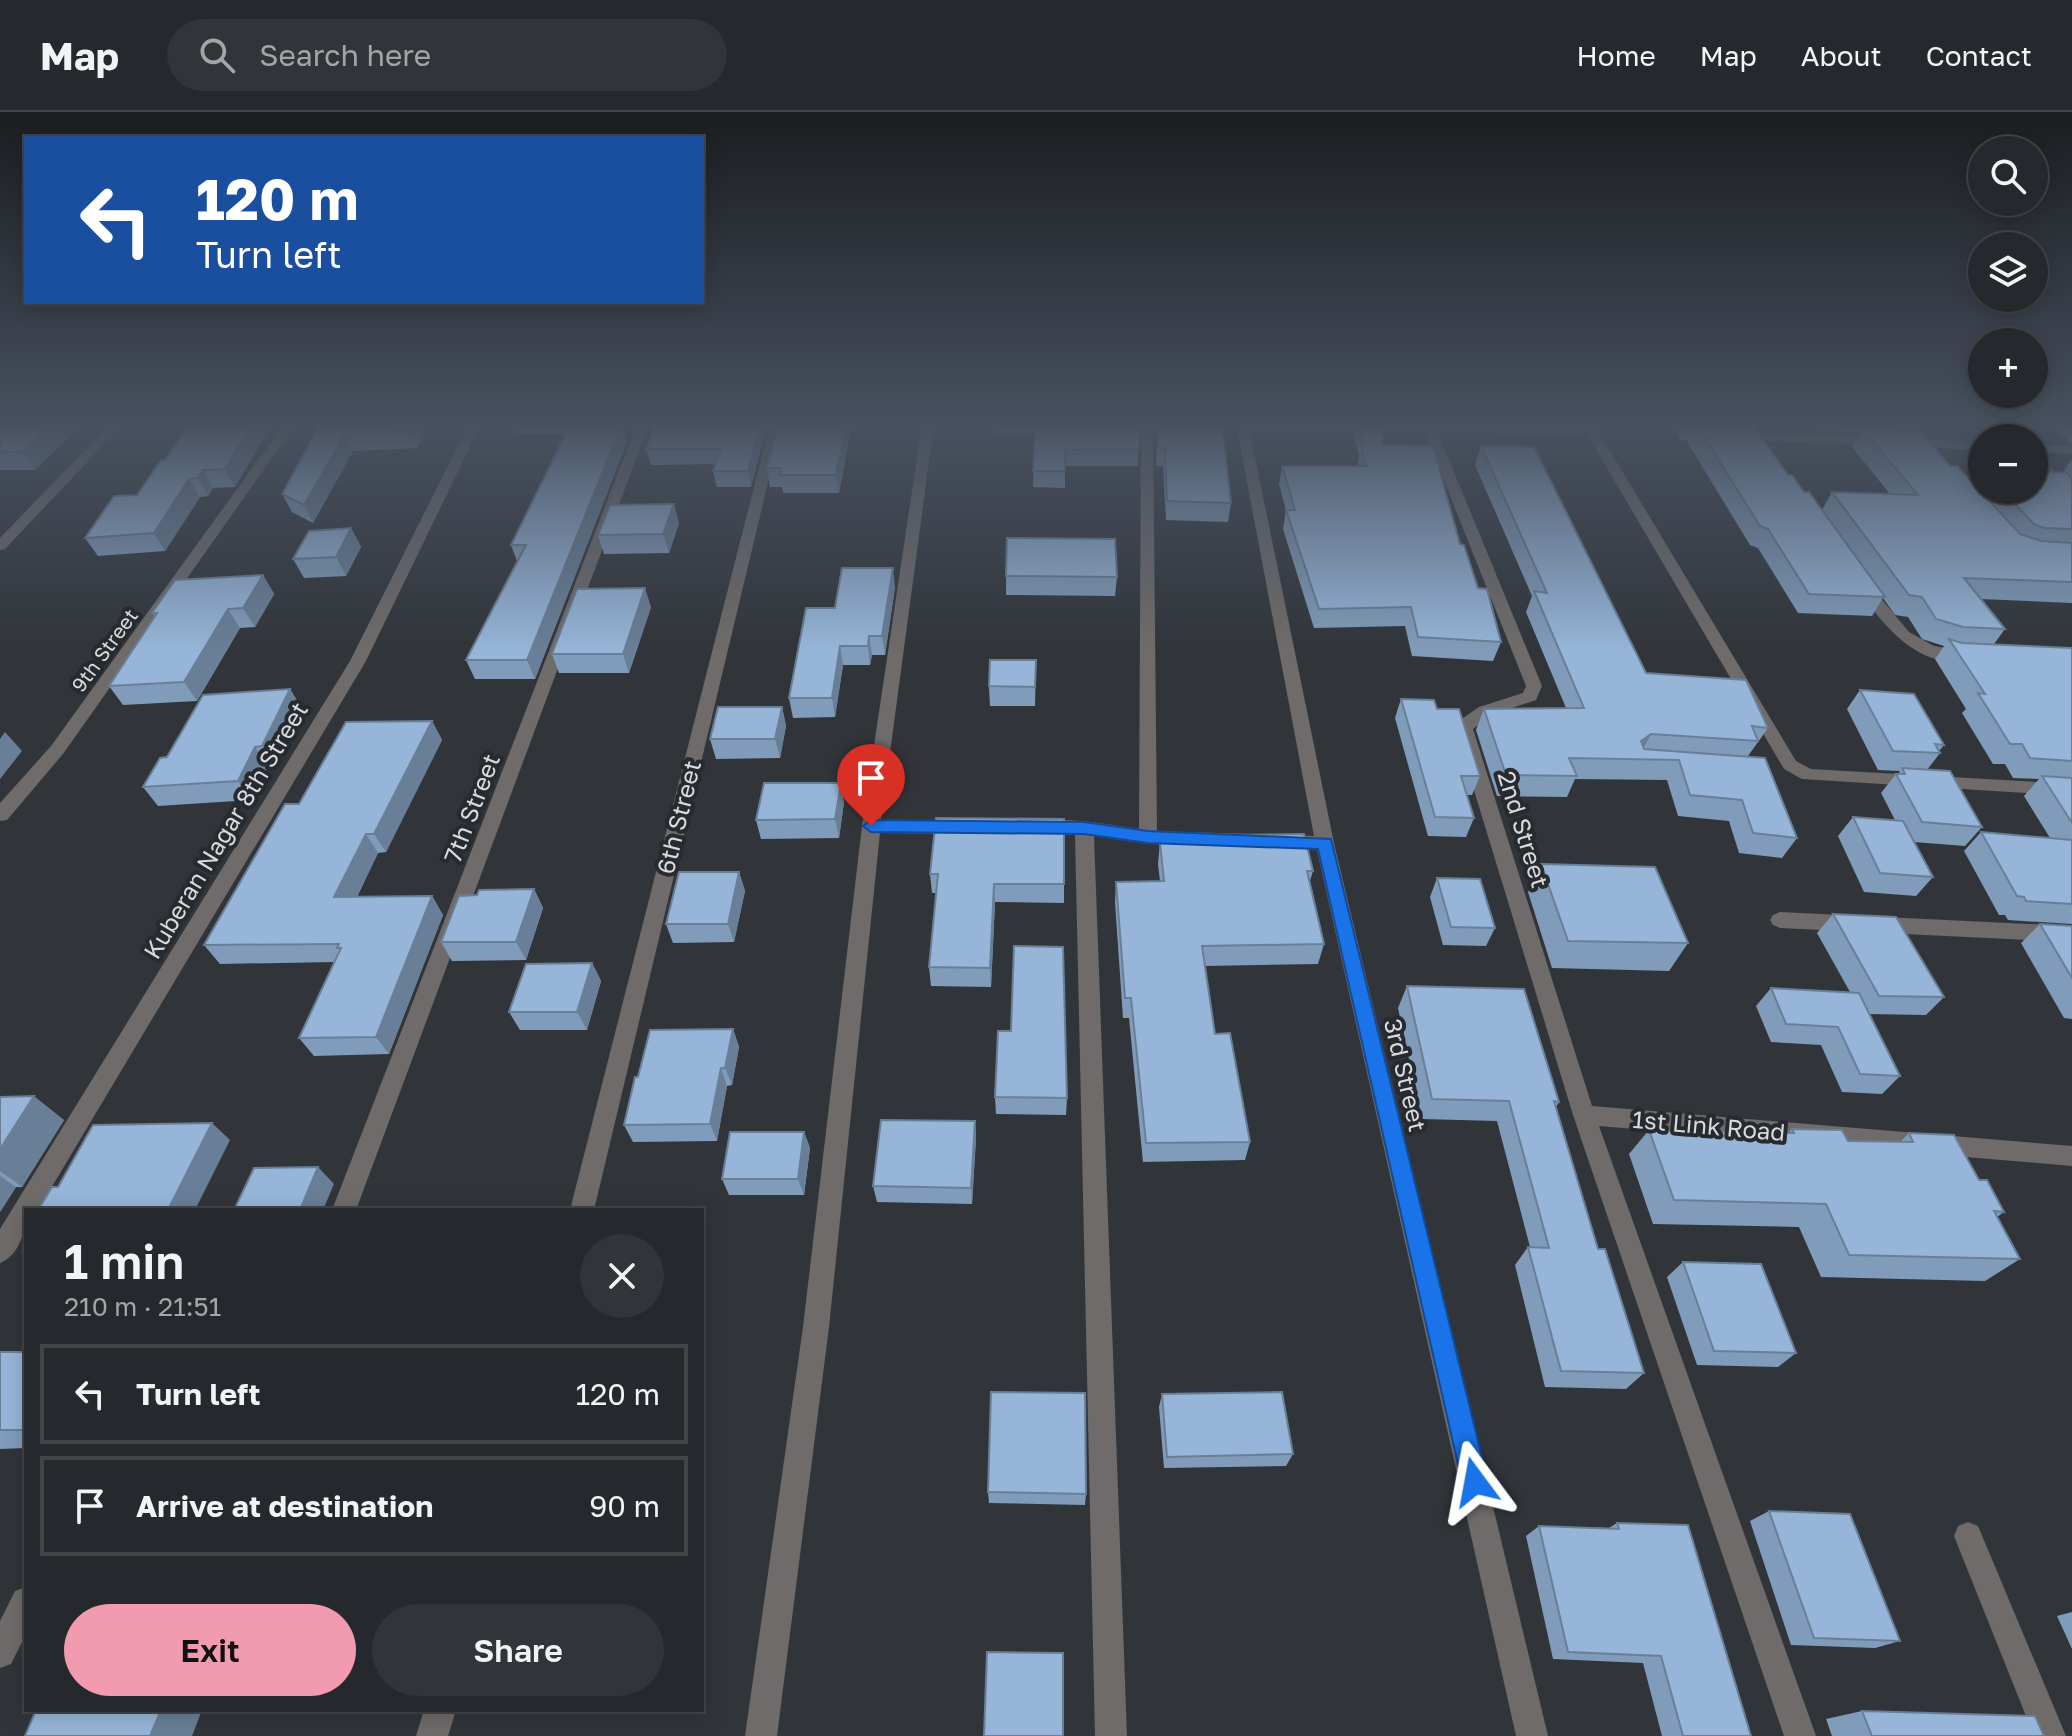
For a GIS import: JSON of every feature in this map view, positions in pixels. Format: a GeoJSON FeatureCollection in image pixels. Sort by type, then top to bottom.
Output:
{"type":"FeatureCollection","features":[{"type":"Feature","properties":{"kind":"street"},"geometry":{"type":"LineString","coordinates":[[0,546],[44,500]]}},
{"type":"Feature","properties":{"kind":"street","name":"9th Street"},"geometry":{"type":"LineString","coordinates":[[0,815],[57,750],[236,500]]}},
{"type":"Feature","properties":{"kind":"street","name":"Kuberan Nagar 8th Street"},"geometry":{"type":"LineString","coordinates":[[26,1208],[358,661],[438,500]]}},
{"type":"Feature","properties":{"kind":"street","name":"7th Street"},"geometry":{"type":"LineString","coordinates":[[345,1208],[614,500]]}},
{"type":"Feature","properties":{"kind":"street","name":"6th Street"},"geometry":{"type":"LineString","coordinates":[[582,1208],[757,500]]}},
{"type":"Feature","properties":{"kind":"street"},"geometry":{"type":"LineString","coordinates":[[761,1736],[816,1327],[871,826],[917,500]]}},
{"type":"Feature","properties":{"kind":"street"},"geometry":{"type":"LineString","coordinates":[[1147,500],[1148,837]]}},
{"type":"Feature","properties":{"kind":"street","name":"3rd Street"},"geometry":{"type":"LineString","coordinates":[[1257,500],[1325,843],[1532,1736]]}},
{"type":"Feature","properties":{"kind":"street","name":"2nd Street"},"geometry":{"type":"LineString","coordinates":[[1459,500],[1534,686],[1530,696],[1478,715],[1469,720],[1464,728],[1584,1115]]}},
{"type":"Feature","properties":{"kind":"street"},"geometry":{"type":"LineString","coordinates":[[1633,500],[1790,765],[1808,775]]}},
{"type":"Feature","properties":{"kind":"street"},"geometry":{"type":"LineString","coordinates":[[1852,571],[1887,620],[1912,644],[1947,655],[1977,657]]}},
{"type":"Feature","properties":{"kind":"street"},"geometry":{"type":"LineString","coordinates":[[1777,773],[2072,790]]}},
{"type":"Feature","properties":{"kind":"street"},"geometry":{"type":"LineString","coordinates":[[871,826],[978,827]]}},
{"type":"Feature","properties":{"kind":"street"},"geometry":{"type":"LineString","coordinates":[[1023,828],[1084,828],[1148,837],[1325,843]]}},
{"type":"Feature","properties":{"kind":"street"},"geometry":{"type":"LineString","coordinates":[[1084,828],[1111,1736]]}},
{"type":"Feature","properties":{"kind":"street"},"geometry":{"type":"LineString","coordinates":[[1780,920],[2072,934]]}},
{"type":"Feature","properties":{"kind":"street"},"geometry":{"type":"LineString","coordinates":[[1584,1115],[1800,1736]]}},
{"type":"Feature","properties":{"kind":"street","name":"1st Link Road"},"geometry":{"type":"LineString","coordinates":[[1584,1115],[2072,1156]]}},
{"type":"Feature","properties":{"kind":"street","name":"Kuberan Nagar 8th Street"},"geometry":{"type":"LineString","coordinates":[[0,1251],[24,1211]]}},
{"type":"Feature","properties":{"kind":"street"},"geometry":{"type":"LineString","coordinates":[[1968,1536],[2050,1736]]}},
{"type":"Feature","properties":{"kind":"street"},"geometry":{"type":"LineString","coordinates":[[0,1653],[24,1606]]}},
{"type":"Feature","properties":{"kind":"street"},"geometry":{"type":"LineString","coordinates":[[432,1736],[439,1712]]}},
{"type":"Feature","properties":{"kind":"building"},"geometry":{"type":"Polygon","coordinates":[[[111,500],[176,500],[154,533],[85,538],[111,500]]]}},
{"type":"Feature","properties":{"kind":"building"},"geometry":{"type":"Polygon","coordinates":[[[533,500],[591,500],[527,660],[466,660],[526,545],[511,545],[533,500]]]}},
{"type":"Feature","properties":{"kind":"building"},"geometry":{"type":"Polygon","coordinates":[[[1231,500],[1231,503],[1167,501],[1231,500]]]}},
{"type":"Feature","properties":{"kind":"building"},"geometry":{"type":"Polygon","coordinates":[[[1292,500],[1448,500],[1460,544],[1464,545],[1478,588],[1487,589],[1501,642],[1418,637],[1411,607],[1319,609],[1286,510],[1295,510],[1292,500]]]}},
{"type":"Feature","properties":{"kind":"building"},"geometry":{"type":"Polygon","coordinates":[[[1505,500],[1560,500],[1646,673],[1746,680],[1768,728],[1752,726],[1758,741],[1651,734],[1641,741],[1644,749],[1765,758],[1797,838],[1753,833],[1742,800],[1690,795],[1679,760],[1569,758],[1577,776],[1506,775],[1484,709],[1584,708],[1534,591],[1547,593],[1505,500]]]}},
{"type":"Feature","properties":{"kind":"building"},"geometry":{"type":"Polygon","coordinates":[[[1744,500],[1815,500],[1885,597],[1809,594],[1768,529],[1760,526],[1744,500]]]}},
{"type":"Feature","properties":{"kind":"building"},"geometry":{"type":"Polygon","coordinates":[[[1838,500],[1968,500],[1968,504],[1992,504],[2020,534],[2041,541],[2072,543],[2072,582],[1964,578],[2005,629],[1963,627],[1936,619],[1922,597],[1909,595],[1838,500]]]}},
{"type":"Feature","properties":{"kind":"building"},"geometry":{"type":"Polygon","coordinates":[[[2048,500],[2072,500],[2072,529],[2044,528],[2034,524],[2015,504],[2048,504],[2048,500]]]}},
{"type":"Feature","properties":{"kind":"building"},"geometry":{"type":"Polygon","coordinates":[[[674,504],[663,534],[598,535],[610,505],[674,504]]]}},
{"type":"Feature","properties":{"kind":"building"},"geometry":{"type":"Polygon","coordinates":[[[351,528],[336,557],[293,559],[309,531],[351,528]]]}},
{"type":"Feature","properties":{"kind":"building"},"geometry":{"type":"Polygon","coordinates":[[[1007,538],[1115,539],[1117,577],[1006,576],[1007,538]]]}},
{"type":"Feature","properties":{"kind":"building"},"geometry":{"type":"Polygon","coordinates":[[[842,568],[893,568],[882,636],[869,636],[868,646],[840,646],[832,698],[789,698],[806,608],[835,608],[842,568]]]}},
{"type":"Feature","properties":{"kind":"building"},"geometry":{"type":"Polygon","coordinates":[[[263,575],[243,608],[228,609],[184,682],[109,686],[175,580],[263,575]]]}},
{"type":"Feature","properties":{"kind":"building"},"geometry":{"type":"Polygon","coordinates":[[[645,588],[623,654],[552,654],[577,589],[645,588]]]}},
{"type":"Feature","properties":{"kind":"building"},"geometry":{"type":"Polygon","coordinates":[[[1949,639],[1962,643],[2072,648],[2072,761],[2030,758],[2022,744],[2010,744],[1978,693],[1985,694],[1949,639]]]}},
{"type":"Feature","properties":{"kind":"building"},"geometry":{"type":"Polygon","coordinates":[[[990,660],[1036,660],[1035,687],[989,686],[990,660]]]}},
{"type":"Feature","properties":{"kind":"building"},"geometry":{"type":"Polygon","coordinates":[[[290,689],[262,746],[255,747],[238,781],[143,787],[160,758],[167,757],[203,695],[290,689]]]}},
{"type":"Feature","properties":{"kind":"building"},"geometry":{"type":"Polygon","coordinates":[[[1860,690],[1914,694],[1944,745],[1935,744],[1940,753],[1893,751],[1860,690]]]}},
{"type":"Feature","properties":{"kind":"building"},"geometry":{"type":"Polygon","coordinates":[[[1401,699],[1434,700],[1437,709],[1459,709],[1480,776],[1461,776],[1474,818],[1435,817],[1401,699]]]}},
{"type":"Feature","properties":{"kind":"building"},"geometry":{"type":"Polygon","coordinates":[[[718,707],[782,707],[775,739],[710,739],[718,707]]]}},
{"type":"Feature","properties":{"kind":"building"},"geometry":{"type":"Polygon","coordinates":[[[432,721],[374,834],[366,834],[334,897],[432,896],[376,1037],[299,1038],[341,948],[337,948],[339,944],[204,945],[285,804],[299,804],[346,722],[432,721]]]}},
{"type":"Feature","properties":{"kind":"building"},"geometry":{"type":"Polygon","coordinates":[[[1902,768],[1950,771],[1982,827],[1922,822],[1896,774],[1905,774],[1902,768]]]}},
{"type":"Feature","properties":{"kind":"building"},"geometry":{"type":"Polygon","coordinates":[[[2042,776],[2072,778],[2072,823],[2042,776]]]}},
{"type":"Feature","properties":{"kind":"building"},"geometry":{"type":"Polygon","coordinates":[[[764,783],[841,783],[835,819],[756,820],[764,783]]]}},
{"type":"Feature","properties":{"kind":"building"},"geometry":{"type":"Polygon","coordinates":[[[1853,817],[1903,821],[1933,877],[1880,873],[1853,817]]]}},
{"type":"Feature","properties":{"kind":"building"},"geometry":{"type":"Polygon","coordinates":[[[936,818],[1064,819],[1064,884],[994,884],[990,968],[929,967],[938,874],[930,874],[936,818]]]}},
{"type":"Feature","properties":{"kind":"building"},"geometry":{"type":"Polygon","coordinates":[[[1981,832],[2072,840],[2072,904],[2026,901],[2024,897],[2017,896],[1981,832]]]}},
{"type":"Feature","properties":{"kind":"building"},"geometry":{"type":"Polygon","coordinates":[[[1304,834],[1313,871],[1307,871],[1324,944],[1202,946],[1215,1034],[1230,1033],[1250,1142],[1146,1143],[1131,998],[1125,998],[1116,882],[1164,881],[1160,843],[1228,842],[1226,835],[1304,834]]]}},
{"type":"Feature","properties":{"kind":"building"},"geometry":{"type":"Polygon","coordinates":[[[1541,864],[1655,867],[1688,943],[1568,941],[1541,864]]]}},
{"type":"Feature","properties":{"kind":"building"},"geometry":{"type":"Polygon","coordinates":[[[679,872],[739,872],[728,924],[666,924],[679,872]]]}},
{"type":"Feature","properties":{"kind":"building"},"geometry":{"type":"Polygon","coordinates":[[[1437,878],[1480,879],[1495,928],[1451,927],[1437,878]]]}},
{"type":"Feature","properties":{"kind":"building"},"geometry":{"type":"Polygon","coordinates":[[[534,889],[516,942],[441,942],[459,896],[477,895],[479,890],[534,889]]]}},
{"type":"Feature","properties":{"kind":"building"},"geometry":{"type":"Polygon","coordinates":[[[1833,914],[1896,917],[1944,997],[1879,996],[1833,914]]]}},
{"type":"Feature","properties":{"kind":"building"},"geometry":{"type":"Polygon","coordinates":[[[2040,924],[2072,926],[2072,978],[2040,924]]]}},
{"type":"Feature","properties":{"kind":"building"},"geometry":{"type":"Polygon","coordinates":[[[1014,946],[1063,947],[1067,1098],[995,1097],[998,1031],[1011,1031],[1014,946]]]}},
{"type":"Feature","properties":{"kind":"building"},"geometry":{"type":"Polygon","coordinates":[[[592,963],[577,1012],[509,1012],[526,964],[592,963]]]}},
{"type":"Feature","properties":{"kind":"building"},"geometry":{"type":"Polygon","coordinates":[[[1407,986],[1524,989],[1559,1102],[1554,1101],[1598,1249],[1605,1249],[1644,1373],[1561,1371],[1528,1247],[1549,1248],[1509,1101],[1432,1099],[1407,986]]]}},
{"type":"Feature","properties":{"kind":"building"},"geometry":{"type":"Polygon","coordinates":[[[1771,988],[1859,993],[1900,1076],[1860,1074],[1838,1027],[1786,1024],[1771,988]]]}},
{"type":"Feature","properties":{"kind":"building"},"geometry":{"type":"Polygon","coordinates":[[[733,1029],[725,1068],[721,1068],[710,1124],[624,1125],[650,1030],[733,1029]]]}},
{"type":"Feature","properties":{"kind":"building"},"geometry":{"type":"Polygon","coordinates":[[[34,1096],[0,1149],[0,1097],[34,1096]]]}},
{"type":"Feature","properties":{"kind":"building"},"geometry":{"type":"Polygon","coordinates":[[[881,1120],[975,1121],[971,1188],[873,1186],[881,1120]]]}},
{"type":"Feature","properties":{"kind":"building"},"geometry":{"type":"Polygon","coordinates":[[[212,1123],[169,1208],[39,1208],[52,1187],[58,1187],[93,1125],[212,1123]]]}},
{"type":"Feature","properties":{"kind":"building"},"geometry":{"type":"Polygon","coordinates":[[[1792,1129],[1842,1130],[1848,1141],[1913,1142],[1909,1133],[1954,1135],[1979,1180],[1987,1180],[2004,1212],[1994,1211],[2020,1259],[1849,1255],[1826,1204],[1674,1200],[1649,1130],[1794,1133],[1792,1129]]]}},
{"type":"Feature","properties":{"kind":"building"},"geometry":{"type":"Polygon","coordinates":[[[730,1132],[804,1132],[798,1179],[722,1179],[730,1132]]]}},
{"type":"Feature","properties":{"kind":"building"},"geometry":{"type":"Polygon","coordinates":[[[318,1167],[301,1208],[235,1208],[254,1168],[318,1167]]]}},
{"type":"Feature","properties":{"kind":"building"},"geometry":{"type":"Polygon","coordinates":[[[1683,1262],[1761,1264],[1796,1353],[1714,1351],[1683,1262]]]}},
{"type":"Feature","properties":{"kind":"building"},"geometry":{"type":"Polygon","coordinates":[[[0,1352],[24,1352],[24,1430],[0,1430],[0,1352]]]}},
{"type":"Feature","properties":{"kind":"building"},"geometry":{"type":"Polygon","coordinates":[[[991,1392],[1085,1393],[1086,1494],[988,1492],[991,1392]]]}},
{"type":"Feature","properties":{"kind":"building"},"geometry":{"type":"Polygon","coordinates":[[[1282,1392],[1293,1454],[1167,1457],[1162,1394],[1282,1392]]]}},
{"type":"Feature","properties":{"kind":"building"},"geometry":{"type":"Polygon","coordinates":[[[1769,1511],[1850,1514],[1900,1641],[1814,1638],[1769,1511]]]}},
{"type":"Feature","properties":{"kind":"building"},"geometry":{"type":"Polygon","coordinates":[[[1617,1523],[1688,1525],[1751,1736],[1683,1736],[1661,1656],[1568,1652],[1539,1526],[1619,1529],[1617,1523]]]}},
{"type":"Feature","properties":{"kind":"building"},"geometry":{"type":"Polygon","coordinates":[[[987,1652],[1063,1653],[1063,1736],[984,1736],[987,1652]]]}},
{"type":"Feature","properties":{"kind":"building"},"geometry":{"type":"Polygon","coordinates":[[[1862,1711],[2035,1716],[2044,1736],[1872,1736],[1862,1711]]]}},
{"type":"Feature","properties":{"kind":"building"},"geometry":{"type":"Polygon","coordinates":[[[35,1712],[160,1712],[150,1736],[25,1736],[35,1712]]]}},
{"type":"Feature","properties":{"kind":"route"},"geometry":{"type":"LineString","coordinates":[[871,826],[1084,828],[1148,837],[1325,843],[1475,1482]]}}]}
